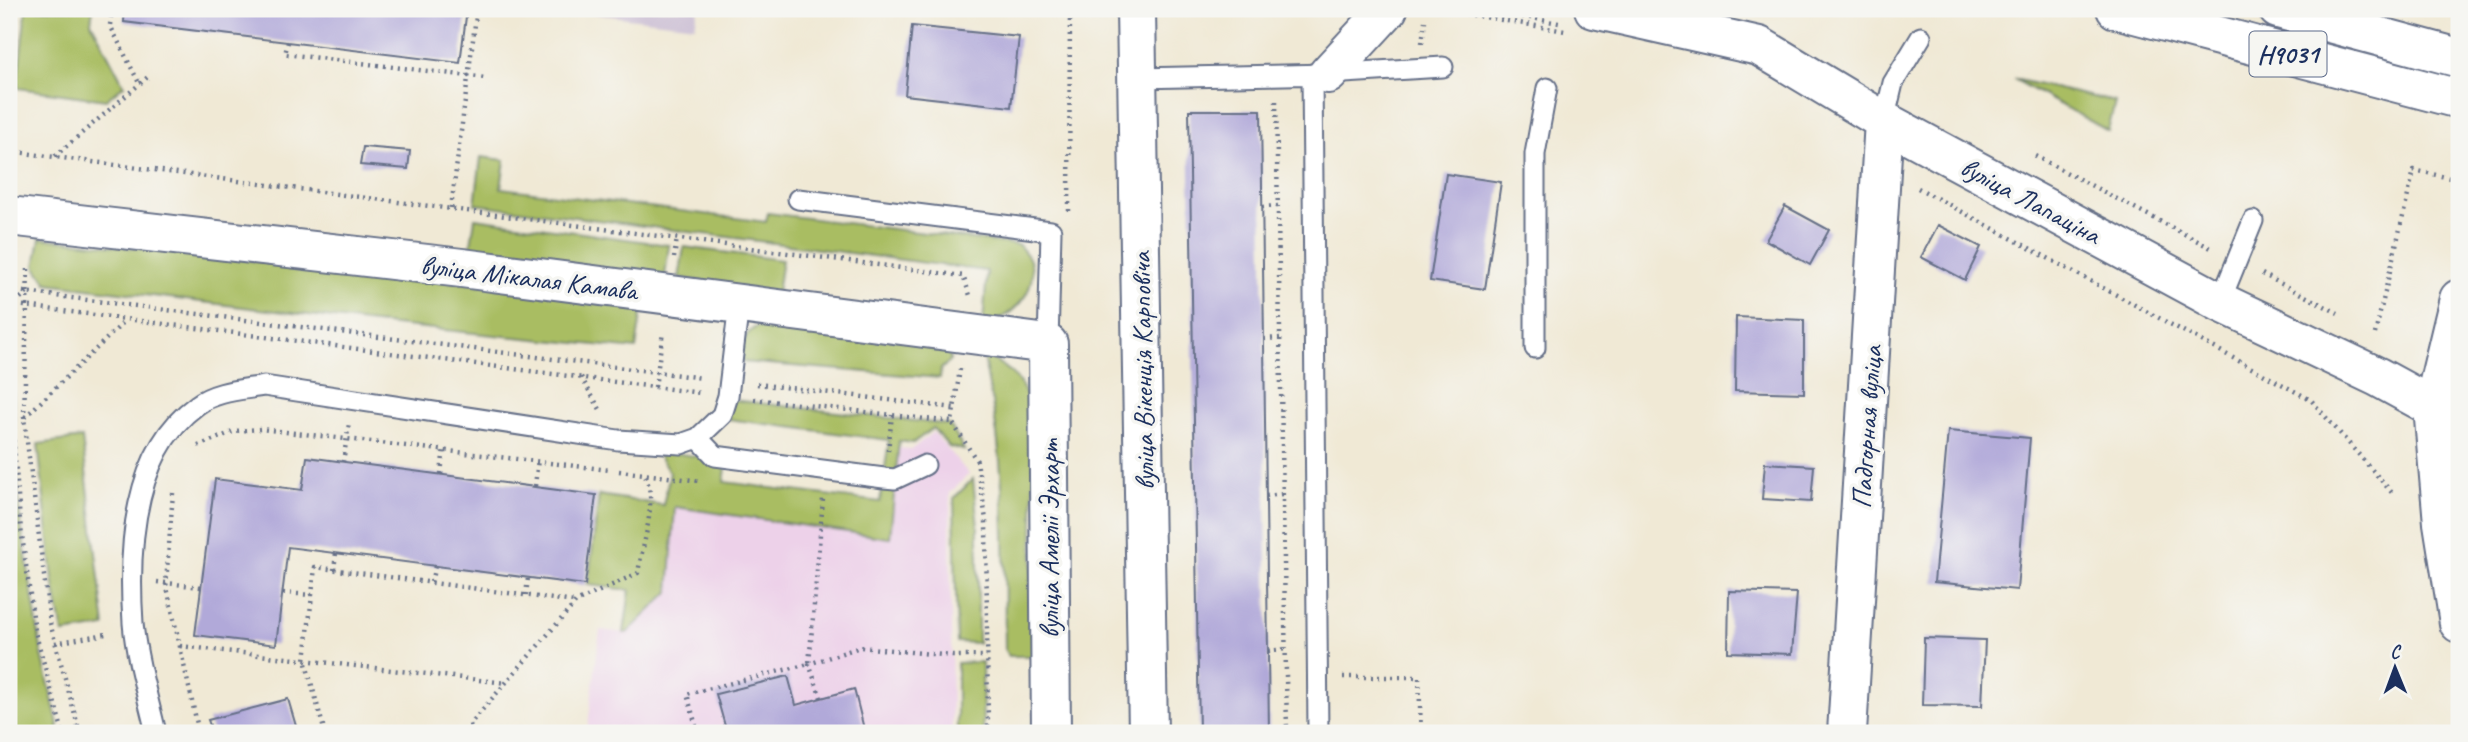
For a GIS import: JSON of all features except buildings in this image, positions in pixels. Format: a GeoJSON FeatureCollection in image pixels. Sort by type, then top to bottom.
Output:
{"type":"FeatureCollection","features":[{"type":"Feature","properties":{"kind":"street","name":"вуліца Вікенція Карповіча"},"geometry":{"type":"LineString","coordinates":[[1136,9],[1148,733]]}},
{"type":"Feature","properties":{"kind":"street"},"geometry":{"type":"LineString","coordinates":[[1320,74],[1388,9]]}},
{"type":"Feature","properties":{"kind":"street","name":"вуліца Лапаціна"},"geometry":{"type":"LineString","coordinates":[[1594,9],[1759,46],[1884,140],[2378,377],[2446,414]]}},
{"type":"Feature","properties":{"kind":"street","name":"Н9031"},"geometry":{"type":"LineString","coordinates":[[2116,9],[2459,99]]}},
{"type":"Feature","properties":{"kind":"street","name":"Н9031"},"geometry":{"type":"LineString","coordinates":[[2278,9],[2459,58]]}},
{"type":"Feature","properties":{"kind":"street","name":"Падгорная вуліца"},"geometry":{"type":"LineString","coordinates":[[1847,733],[1884,140]]}},
{"type":"Feature","properties":{"kind":"street","name":"вуліца Мікалая Камава"},"geometry":{"type":"LineString","coordinates":[[9,216],[462,268],[1048,344]]}},
{"type":"Feature","properties":{"kind":"street"},"geometry":{"type":"LineString","coordinates":[[2458,611],[2443,523],[2446,414],[2459,299]]}},
{"type":"Feature","properties":{"kind":"street","name":"вуліца Амеліі Эрхарт"},"geometry":{"type":"LineString","coordinates":[[1048,344],[1051,733]]}},
{"type":"Feature","properties":{"kind":"lane"},"geometry":{"type":"LineString","coordinates":[[1884,140],[1893,83],[1921,37]]}},
{"type":"Feature","properties":{"kind":"lane"},"geometry":{"type":"LineString","coordinates":[[1137,78],[1320,74],[1443,67]]}},
{"type":"Feature","properties":{"kind":"lane"},"geometry":{"type":"LineString","coordinates":[[1318,733],[1320,74]]}},
{"type":"Feature","properties":{"kind":"lane"},"geometry":{"type":"LineString","coordinates":[[1535,348],[1535,154],[1547,88]]}},
{"type":"Feature","properties":{"kind":"lane"},"geometry":{"type":"LineString","coordinates":[[798,198],[1051,231],[1048,344]]}},
{"type":"Feature","properties":{"kind":"lane"},"geometry":{"type":"LineString","coordinates":[[2220,302],[2253,221]]}},
{"type":"Feature","properties":{"kind":"lane"},"geometry":{"type":"LineString","coordinates":[[156,733],[135,631],[133,579],[138,504],[150,465],[169,434],[198,404],[226,393],[264,386],[618,440],[681,444],[698,438],[722,415],[729,389],[739,304]]}},
{"type":"Feature","properties":{"kind":"lane"},"geometry":{"type":"LineString","coordinates":[[698,438],[715,456],[884,478],[895,479],[925,465]]}},
{"type":"Feature","properties":{"kind":"path"},"geometry":{"type":"LineString","coordinates":[[9,67],[16,9]]}},
{"type":"Feature","properties":{"kind":"path"},"geometry":{"type":"LineString","coordinates":[[112,9],[110,25],[140,85]]}},
{"type":"Feature","properties":{"kind":"path"},"geometry":{"type":"LineString","coordinates":[[451,208],[477,9]]}},
{"type":"Feature","properties":{"kind":"path"},"geometry":{"type":"LineString","coordinates":[[1069,218],[1070,9]]}},
{"type":"Feature","properties":{"kind":"path"},"geometry":{"type":"LineString","coordinates":[[1438,9],[1452,9]]}},
{"type":"Feature","properties":{"kind":"path"},"geometry":{"type":"LineString","coordinates":[[288,42],[285,54],[486,78]]}},
{"type":"Feature","properties":{"kind":"path"},"geometry":{"type":"LineString","coordinates":[[55,156],[149,76]]}},
{"type":"Feature","properties":{"kind":"path"},"geometry":{"type":"LineString","coordinates":[[1276,88],[1287,733]]}},
{"type":"Feature","properties":{"kind":"path"},"geometry":{"type":"LineString","coordinates":[[1884,140],[1922,191],[2311,400],[2394,495]]}},
{"type":"Feature","properties":{"kind":"path"},"geometry":{"type":"LineString","coordinates":[[9,150],[963,276],[972,293],[952,422],[977,461],[986,520],[988,733]]}},
{"type":"Feature","properties":{"kind":"path"},"geometry":{"type":"LineString","coordinates":[[2028,153],[2350,320]]}},
{"type":"Feature","properties":{"kind":"path"},"geometry":{"type":"LineString","coordinates":[[2381,342],[2373,331],[2414,170],[2459,180]]}},
{"type":"Feature","properties":{"kind":"path"},"geometry":{"type":"LineString","coordinates":[[1262,207],[1278,206]]}},
{"type":"Feature","properties":{"kind":"path"},"geometry":{"type":"LineString","coordinates":[[28,269],[24,418],[43,583],[55,643],[80,733]]}},
{"type":"Feature","properties":{"kind":"path"},"geometry":{"type":"LineString","coordinates":[[9,290],[952,422]]}},
{"type":"Feature","properties":{"kind":"path"},"geometry":{"type":"LineString","coordinates":[[11,305],[27,292]]}},
{"type":"Feature","properties":{"kind":"path"},"geometry":{"type":"LineString","coordinates":[[11,305],[582,377],[954,408]]}},
{"type":"Feature","properties":{"kind":"path"},"geometry":{"type":"LineString","coordinates":[[11,305],[12,419],[20,521],[36,631],[62,733]]}},
{"type":"Feature","properties":{"kind":"path"},"geometry":{"type":"LineString","coordinates":[[24,418],[126,320]]}},
{"type":"Feature","properties":{"kind":"path"},"geometry":{"type":"LineString","coordinates":[[1264,339],[1280,338]]}},
{"type":"Feature","properties":{"kind":"path"},"geometry":{"type":"LineString","coordinates":[[472,733],[470,724],[576,602],[638,573],[649,503],[649,482],[618,440],[582,377]]}},
{"type":"Feature","properties":{"kind":"path"},"geometry":{"type":"LineString","coordinates":[[343,462],[353,400]]}},
{"type":"Feature","properties":{"kind":"path"},"geometry":{"type":"LineString","coordinates":[[192,452],[200,444],[235,432],[261,429],[347,437],[643,474]]}},
{"type":"Feature","properties":{"kind":"path"},"geometry":{"type":"LineString","coordinates":[[174,486],[166,583],[200,733]]}},
{"type":"Feature","properties":{"kind":"path"},"geometry":{"type":"LineString","coordinates":[[1266,496],[1283,495]]}},
{"type":"Feature","properties":{"kind":"path"},"geometry":{"type":"LineString","coordinates":[[821,698],[809,664],[823,498]]}},
{"type":"Feature","properties":{"kind":"path"},"geometry":{"type":"LineString","coordinates":[[334,570],[336,553]]}},
{"type":"Feature","properties":{"kind":"path"},"geometry":{"type":"LineString","coordinates":[[431,582],[435,566]]}},
{"type":"Feature","properties":{"kind":"path"},"geometry":{"type":"LineString","coordinates":[[325,733],[305,660],[315,567],[576,602]]}},
{"type":"Feature","properties":{"kind":"path"},"geometry":{"type":"LineString","coordinates":[[526,596],[528,578]]}},
{"type":"Feature","properties":{"kind":"path"},"geometry":{"type":"LineString","coordinates":[[133,579],[201,587]]}},
{"type":"Feature","properties":{"kind":"path"},"geometry":{"type":"LineString","coordinates":[[282,593],[312,595]]}},
{"type":"Feature","properties":{"kind":"path"},"geometry":{"type":"LineString","coordinates":[[84,630],[85,638]]}},
{"type":"Feature","properties":{"kind":"path"},"geometry":{"type":"LineString","coordinates":[[55,643],[135,631]]}},
{"type":"Feature","properties":{"kind":"path"},"geometry":{"type":"LineString","coordinates":[[180,646],[506,683]]}},
{"type":"Feature","properties":{"kind":"path"},"geometry":{"type":"LineString","coordinates":[[698,733],[687,694],[809,664],[860,647],[952,656],[987,656]]}},
{"type":"Feature","properties":{"kind":"path"},"geometry":{"type":"LineString","coordinates":[[1268,651],[1286,649]]}},
{"type":"Feature","properties":{"kind":"path"},"geometry":{"type":"LineString","coordinates":[[1338,678],[1419,677],[1421,733]]}},
{"type":"Feature","properties":{"kind":"shaded area"},"geometry":{"type":"Polygon","coordinates":[[[578,9],[698,9],[695,26],[577,12],[578,9]]]}},
{"type":"Feature","properties":{"kind":"shaded area"},"geometry":{"type":"Polygon","coordinates":[[[933,432],[969,474],[950,493],[952,733],[587,733],[600,630],[627,633],[669,592],[674,507],[890,537],[898,448],[912,449],[933,432]]]}},
{"type":"Feature","properties":{"kind":"green space"},"geometry":{"type":"Polygon","coordinates":[[[26,9],[93,9],[91,22],[124,85],[106,100],[17,88],[26,9]]]}},
{"type":"Feature","properties":{"kind":"green space"},"geometry":{"type":"Polygon","coordinates":[[[2014,79],[2115,102],[2108,131],[2014,79]]]}},
{"type":"Feature","properties":{"kind":"green space"},"geometry":{"type":"Polygon","coordinates":[[[481,157],[505,160],[501,188],[766,222],[768,213],[1019,245],[1030,261],[1030,286],[1012,311],[983,324],[987,271],[475,204],[481,157]]]}},
{"type":"Feature","properties":{"kind":"green space"},"geometry":{"type":"Polygon","coordinates":[[[475,218],[669,245],[665,277],[470,251],[475,218]]]}},
{"type":"Feature","properties":{"kind":"green space"},"geometry":{"type":"Polygon","coordinates":[[[40,238],[643,302],[636,349],[374,323],[47,283],[35,266],[40,238]]]}},
{"type":"Feature","properties":{"kind":"green space"},"geometry":{"type":"Polygon","coordinates":[[[684,247],[782,260],[777,293],[679,278],[684,247]]]}},
{"type":"Feature","properties":{"kind":"green space"},"geometry":{"type":"Polygon","coordinates":[[[763,324],[950,345],[950,361],[941,369],[940,378],[742,362],[745,338],[751,330],[763,324]]]}},
{"type":"Feature","properties":{"kind":"green space"},"geometry":{"type":"Polygon","coordinates":[[[9,334],[19,512],[42,655],[60,733],[18,733],[9,705],[9,334]]]}},
{"type":"Feature","properties":{"kind":"green space"},"geometry":{"type":"Polygon","coordinates":[[[984,356],[1004,366],[1018,380],[1034,419],[1032,656],[1009,656],[1005,651],[1001,473],[984,356]]]}},
{"type":"Feature","properties":{"kind":"green space"},"geometry":{"type":"Polygon","coordinates":[[[733,400],[950,425],[964,450],[949,447],[933,428],[913,443],[899,441],[890,538],[675,507],[669,592],[624,633],[630,590],[588,585],[599,495],[663,505],[670,473],[655,450],[727,461],[724,482],[880,502],[889,440],[727,419],[733,400]]]}},
{"type":"Feature","properties":{"kind":"green space"},"geometry":{"type":"Polygon","coordinates":[[[82,438],[105,627],[63,633],[53,580],[38,444],[82,438]]]}},
{"type":"Feature","properties":{"kind":"green space"},"geometry":{"type":"Polygon","coordinates":[[[973,479],[978,527],[978,643],[957,642],[954,498],[973,479]]]}},
{"type":"Feature","properties":{"kind":"green space"},"geometry":{"type":"Polygon","coordinates":[[[982,662],[983,733],[957,733],[957,663],[982,662]]]}}]}
